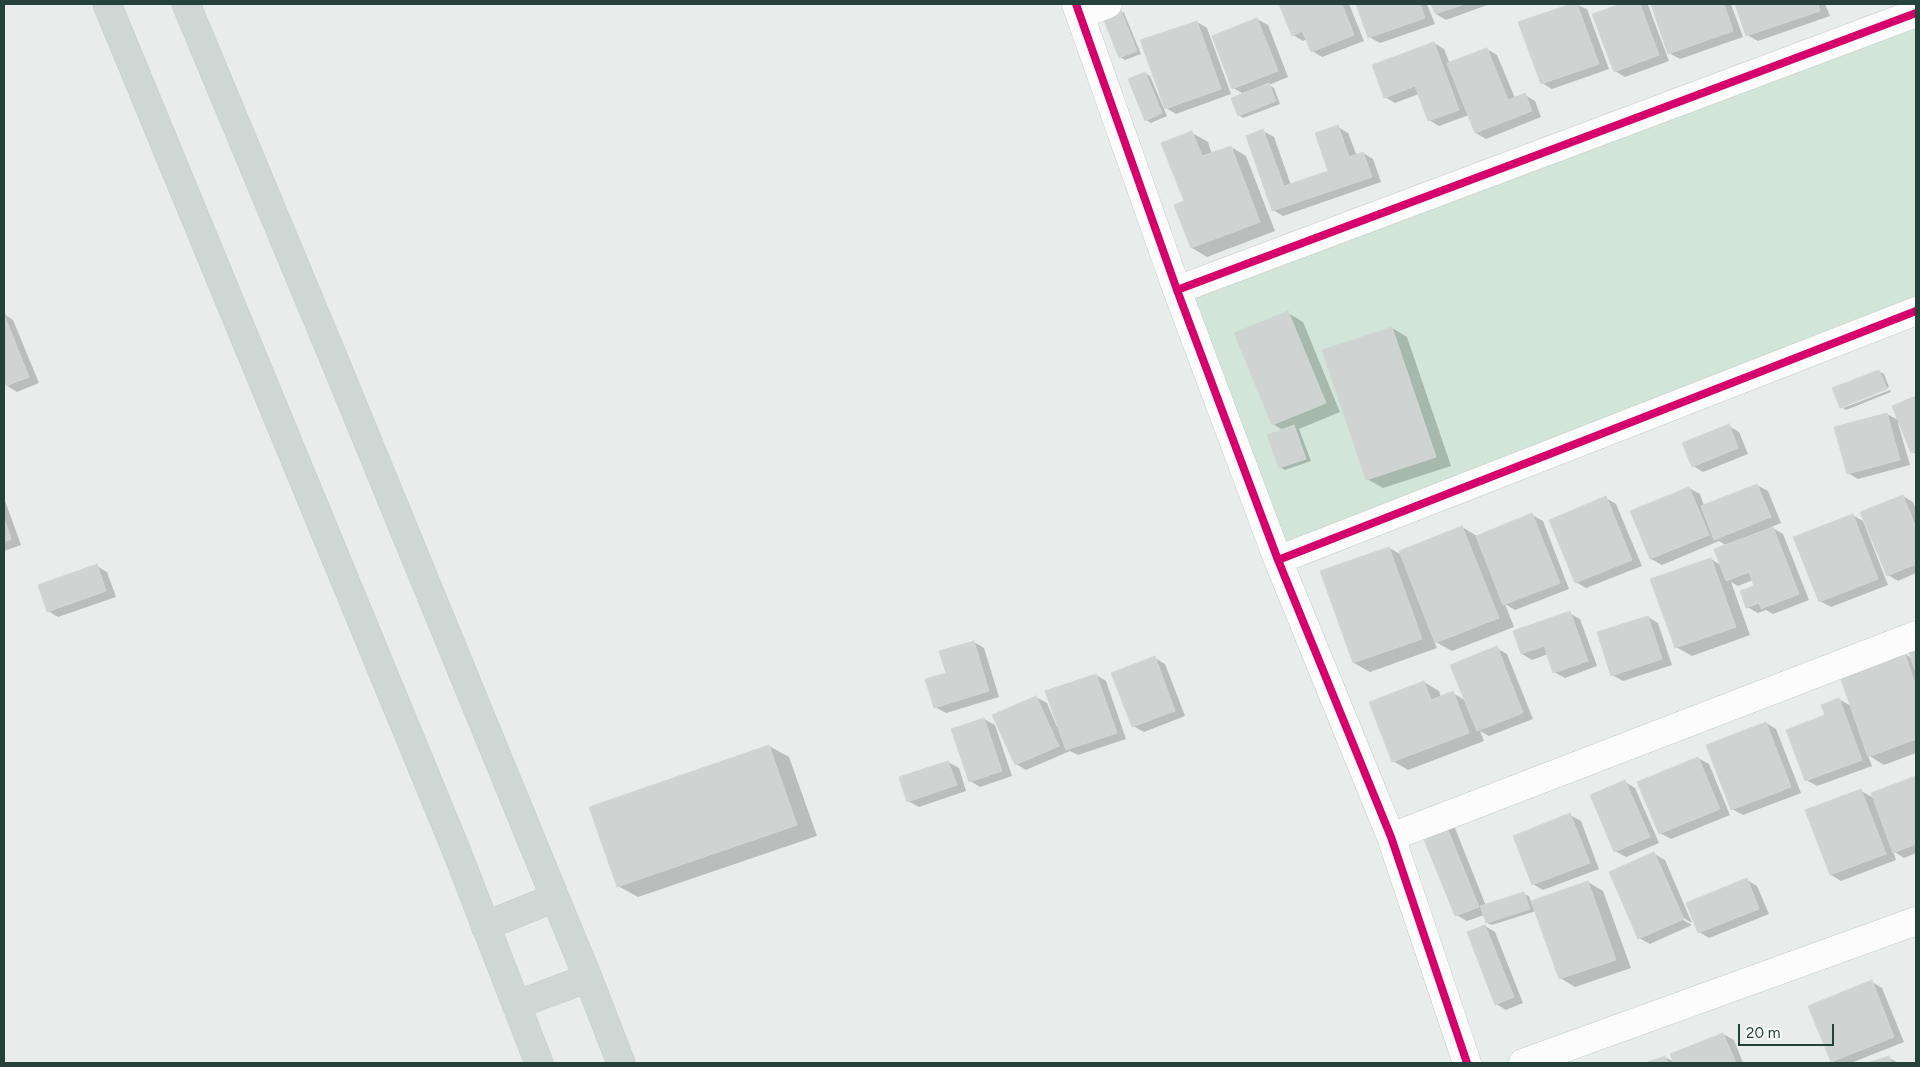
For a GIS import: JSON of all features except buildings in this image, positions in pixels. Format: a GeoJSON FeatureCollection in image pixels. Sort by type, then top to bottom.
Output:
{"type":"FeatureCollection","features":[{"type":"Feature","properties":{"kind":"main road"},"geometry":{"type":"LineString","coordinates":[[107,4],[451,838],[539,1063]]}},
{"type":"Feature","properties":{"kind":"main road"},"geometry":{"type":"LineString","coordinates":[[186,4],[336,364],[588,978],[621,1063]]}},
{"type":"Feature","properties":{"kind":"main road"},"geometry":{"type":"LineString","coordinates":[[485,926],[554,898]]}},
{"type":"Feature","properties":{"kind":"main road"},"geometry":{"type":"LineString","coordinates":[[516,1005],[588,978]]}},
{"type":"Feature","properties":{"kind":"street"},"geometry":{"type":"LineString","coordinates":[[1108,4],[1078,9],[1178,290],[1278,560],[1391,837],[1467,1063]]}},
{"type":"Feature","properties":{"kind":"street"},"geometry":{"type":"LineString","coordinates":[[1178,290],[1916,14]]}},
{"type":"Feature","properties":{"kind":"street"},"geometry":{"type":"LineString","coordinates":[[1278,560],[1916,311]]}},
{"type":"Feature","properties":{"kind":"street"},"geometry":{"type":"LineString","coordinates":[[1391,837],[1916,635]]}},
{"type":"Feature","properties":{"kind":"street"},"geometry":{"type":"LineString","coordinates":[[1523,1063],[1916,921]]}},
{"type":"Feature","properties":{"kind":"green space"},"geometry":{"type":"Polygon","coordinates":[[[1916,13],[1916,311],[1278,560],[1177,290],[1916,13]]]}},
{"type":"Feature","properties":{"kind":"cycle path"},"geometry":{"type":"LineString","coordinates":[[1076,4],[1177,290],[1278,560],[1391,837],[1467,1063]]}},
{"type":"Feature","properties":{"kind":"cycle path"},"geometry":{"type":"LineString","coordinates":[[1177,290],[1916,13]]}},
{"type":"Feature","properties":{"kind":"cycle path"},"geometry":{"type":"LineString","coordinates":[[1278,560],[1916,311]]}}]}
